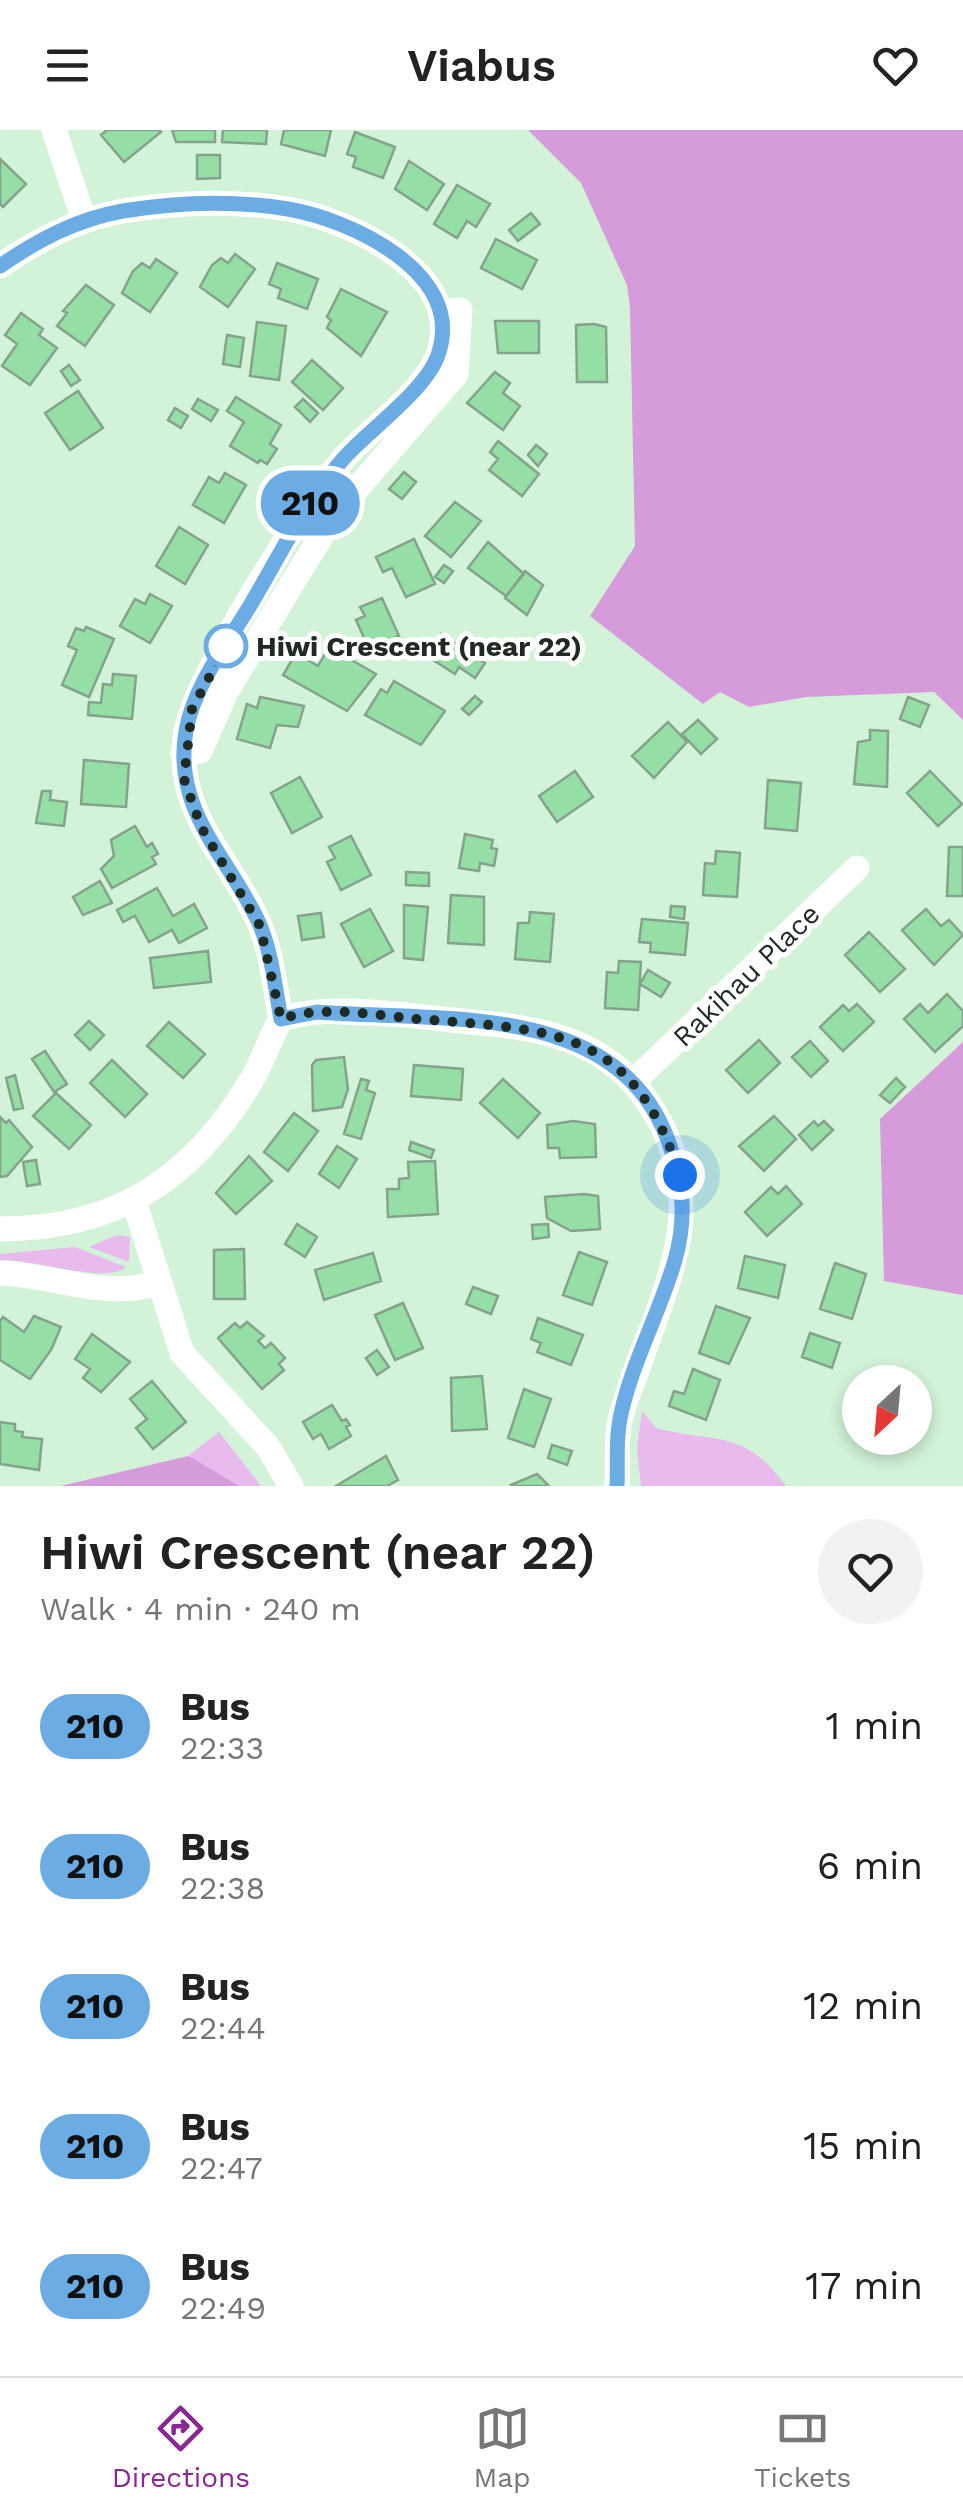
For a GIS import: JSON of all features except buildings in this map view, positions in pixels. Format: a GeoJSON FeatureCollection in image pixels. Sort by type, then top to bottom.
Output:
{"type":"FeatureCollection","features":[{"type":"Feature","properties":{"kind":"street"},"geometry":{"type":"LineString","coordinates":[[54,130],[84,220]]}},
{"type":"Feature","properties":{"kind":"street"},"geometry":{"type":"LineString","coordinates":[[0,266],[84,220],[208,202],[291,210],[337,225],[405,261],[425,278],[442,312],[443,337],[434,365],[341,462],[315,496],[200,691],[184,753],[192,810],[260,926],[281,1019],[251,1082],[214,1131],[167,1178],[134,1201],[61,1228],[0,1229]]}},
{"type":"Feature","properties":{"kind":"street"},"geometry":{"type":"LineString","coordinates":[[184,753],[200,751],[226,692],[334,515],[456,374],[460,310],[442,312]]}},
{"type":"Feature","properties":{"kind":"street"},"geometry":{"type":"LineString","coordinates":[[341,462],[352,471],[392,434],[401,433]]}},
{"type":"Feature","properties":{"kind":"street","name":"Rakihau Place"},"geometry":{"type":"LineString","coordinates":[[634,1081],[857,868]]}},
{"type":"Feature","properties":{"kind":"street"},"geometry":{"type":"LineString","coordinates":[[281,1019],[317,1012],[531,1028],[587,1047],[634,1081],[664,1126],[684,1209],[676,1258],[619,1424],[617,1486]]}},
{"type":"Feature","properties":{"kind":"street"},"geometry":{"type":"LineString","coordinates":[[134,1201],[182,1353],[268,1446],[292,1486]]}},
{"type":"Feature","properties":{"kind":"street"},"geometry":{"type":"LineString","coordinates":[[0,1274],[35,1274],[117,1291],[157,1283]]}},
{"type":"Feature","properties":{"kind":"shaded area"},"geometry":{"type":"Polygon","coordinates":[[[528,130],[963,130],[963,720],[934,692],[806,697],[749,707],[720,692],[703,704],[590,616],[635,546],[630,308],[627,285],[581,183],[528,130]]]}},
{"type":"Feature","properties":{"kind":"shaded area"},"geometry":{"type":"Polygon","coordinates":[[[963,1042],[963,1295],[884,1281],[880,1119],[963,1042]]]}},
{"type":"Feature","properties":{"kind":"shaded area"},"geometry":{"type":"Polygon","coordinates":[[[117,1235],[130,1237],[129,1262],[89,1247],[117,1235]]]}},
{"type":"Feature","properties":{"kind":"shaded area"},"geometry":{"type":"Polygon","coordinates":[[[75,1247],[126,1267],[102,1273],[0,1260],[0,1254],[75,1247]]]}},
{"type":"Feature","properties":{"kind":"shaded area"},"geometry":{"type":"Polygon","coordinates":[[[642,1411],[656,1428],[741,1446],[756,1454],[786,1486],[641,1486],[637,1448],[642,1411]]]}},
{"type":"Feature","properties":{"kind":"shaded area"},"geometry":{"type":"Polygon","coordinates":[[[219,1432],[261,1486],[61,1486],[188,1456],[219,1432]]]}},
{"type":"Feature","properties":{"kind":"shaded area"},"geometry":{"type":"Polygon","coordinates":[[[189,1456],[239,1486],[61,1486],[189,1456]]]}},
{"type":"Feature","properties":{"kind":"bus line","name":"210"},"geometry":{"type":"LineString","coordinates":[[0,266],[46,237],[84,220],[124,211],[208,202],[291,210],[337,225],[405,261],[425,278],[438,297],[443,337],[434,365],[341,462],[315,496],[200,691],[186,730],[184,779],[192,810],[260,926],[281,1019],[301,1012],[317,1012],[549,1032],[587,1047],[634,1081],[664,1126],[680,1175],[684,1209],[676,1258],[619,1424],[617,1486]]}},
{"type":"Feature","properties":{"kind":"place","name":"Hiwi Crescent (near 22)"},"geometry":{"type":"Point","coordinates":[226,646]}},
{"type":"Feature","properties":{"kind":"route"},"geometry":{"type":"LineString","coordinates":[[226,646],[192,709],[186,730],[184,779],[192,810],[260,926],[281,1019],[301,1012],[365,1015],[531,1028],[568,1038],[608,1060],[634,1081],[664,1126],[680,1175]]}}]}
